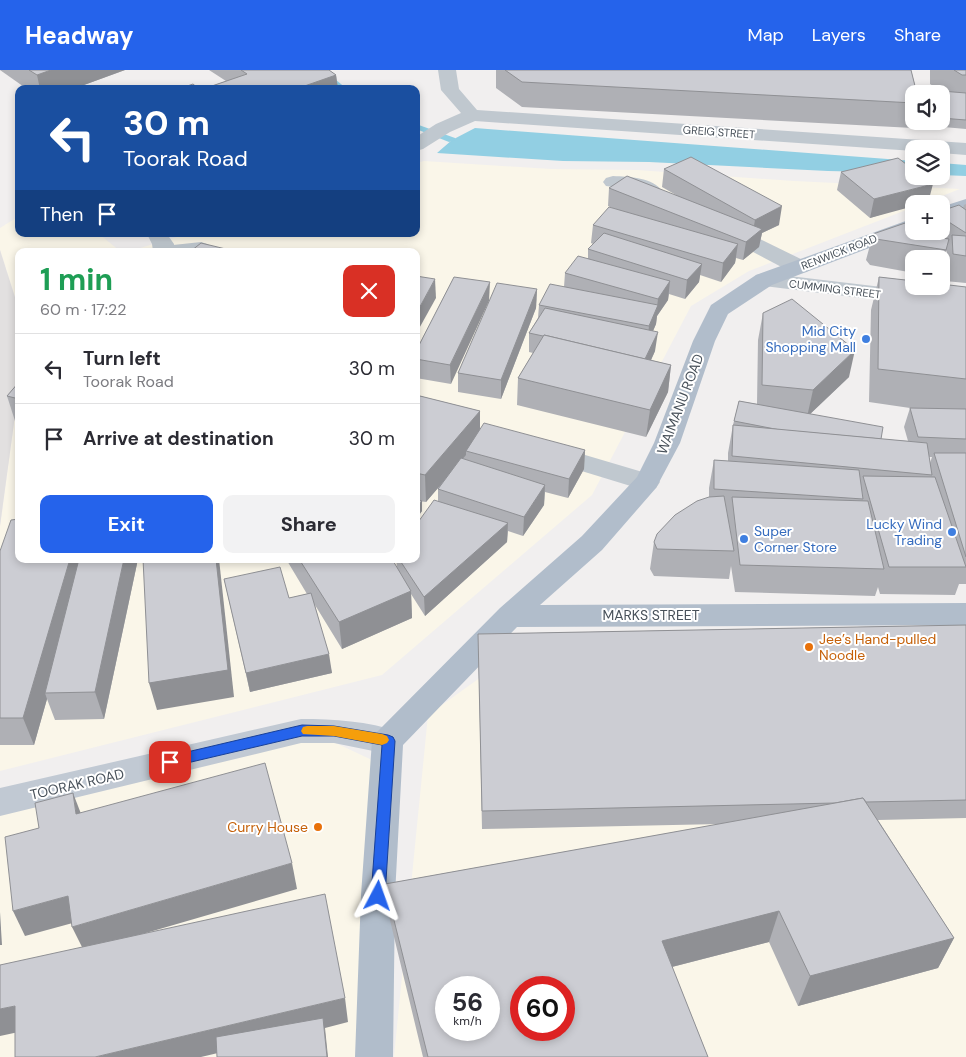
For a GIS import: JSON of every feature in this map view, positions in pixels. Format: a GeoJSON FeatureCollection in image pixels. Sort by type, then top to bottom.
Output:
{"type":"FeatureCollection","features":[{"type":"Feature","properties":{"kind":"main road"},"geometry":{"type":"LineString","coordinates":[[950,210],[966,204]]}},
{"type":"Feature","properties":{"kind":"main road","name":"RENWICK ROAD"},"geometry":{"type":"LineString","coordinates":[[764,280],[905,227]]}},
{"type":"Feature","properties":{"kind":"main road","name":"WAIMANU ROAD"},"geometry":{"type":"LineString","coordinates":[[510,616],[592,543],[647,482],[667,444],[704,341],[718,310],[764,280]]}},
{"type":"Feature","properties":{"kind":"main road","name":"MARKS STREET"},"geometry":{"type":"LineString","coordinates":[[510,616],[966,614]]}},
{"type":"Feature","properties":{"kind":"main road"},"geometry":{"type":"LineString","coordinates":[[374,1057],[378,896],[388,741],[510,616]]}},
{"type":"Feature","properties":{"kind":"main road","name":"TOORAK ROAD"},"geometry":{"type":"LineString","coordinates":[[0,802],[302,731],[334,731],[388,741]]}},
{"type":"Feature","properties":{"kind":"street"},"geometry":{"type":"LineString","coordinates":[[420,142],[443,128],[472,115],[450,90],[447,70]]}},
{"type":"Feature","properties":{"kind":"street","name":"GREIG STREET"},"geometry":{"type":"LineString","coordinates":[[472,115],[966,149]]}},
{"type":"Feature","properties":{"kind":"street"},"geometry":{"type":"LineString","coordinates":[[613,182],[637,184],[672,202]]}},
{"type":"Feature","properties":{"kind":"street"},"geometry":{"type":"LineString","coordinates":[[707,220],[798,267]]}},
{"type":"Feature","properties":{"kind":"street","name":"CUMMING STREET"},"geometry":{"type":"LineString","coordinates":[[764,280],[966,304]]}},
{"type":"Feature","properties":{"kind":"street"},"geometry":{"type":"LineString","coordinates":[[527,446],[647,482]]}},
{"type":"Feature","properties":{"kind":"lane"},"geometry":{"type":"LineString","coordinates":[[192,248],[201,247]]}},
{"type":"Feature","properties":{"kind":"shaded area"},"geometry":{"type":"Polygon","coordinates":[[[424,161],[551,169],[637,170],[794,181],[960,189],[944,195],[905,195],[905,210],[749,271],[691,306],[592,495],[382,675],[0,771],[0,526],[15,415],[15,563],[420,563],[420,248],[140,248],[177,237],[420,237],[420,162],[424,161]]]}},
{"type":"Feature","properties":{"kind":"shaded area"},"geometry":{"type":"Polygon","coordinates":[[[15,219],[15,237],[103,237],[116,248],[15,248],[15,297],[0,250],[0,228],[15,219]]]}},
{"type":"Feature","properties":{"kind":"shaded area"},"geometry":{"type":"Polygon","coordinates":[[[0,250],[15,297],[15,415],[0,526],[0,250]]]}},
{"type":"Feature","properties":{"kind":"shaded area"},"geometry":{"type":"Polygon","coordinates":[[[966,642],[966,1057],[394,1057],[428,715],[527,644],[966,642]]]}},
{"type":"Feature","properties":{"kind":"shaded area"},"geometry":{"type":"Polygon","coordinates":[[[325,738],[372,760],[360,1057],[0,1057],[0,811],[248,752],[325,738]]]}},
{"type":"Feature","properties":{"kind":"water"},"geometry":{"type":"Polygon","coordinates":[[[475,128],[905,160],[905,173],[649,162],[563,161],[437,153],[452,140],[475,128]]]}},
{"type":"Feature","properties":{"kind":"water"},"geometry":{"type":"Polygon","coordinates":[[[950,164],[966,165],[966,176],[950,175],[950,164]]]}},
{"type":"Feature","properties":{"kind":"building"},"geometry":{"type":"Polygon","coordinates":[[[29,70],[51,70],[37,75],[29,70]]]}},
{"type":"Feature","properties":{"kind":"building"},"geometry":{"type":"Polygon","coordinates":[[[241,70],[329,70],[336,75],[307,85],[215,85],[247,74],[241,70]]]}},
{"type":"Feature","properties":{"kind":"building"},"geometry":{"type":"Polygon","coordinates":[[[505,70],[911,70],[915,85],[905,85],[905,103],[522,82],[505,70]]]}},
{"type":"Feature","properties":{"kind":"building"},"geometry":{"type":"Polygon","coordinates":[[[954,70],[966,70],[966,75],[962,75],[954,70]]]}},
{"type":"Feature","properties":{"kind":"building"},"geometry":{"type":"Polygon","coordinates":[[[950,92],[966,93],[966,120],[950,119],[950,92]]]}},
{"type":"Feature","properties":{"kind":"building"},"geometry":{"type":"Polygon","coordinates":[[[691,157],[782,206],[755,220],[664,169],[691,157]]]}},
{"type":"Feature","properties":{"kind":"building"},"geometry":{"type":"Polygon","coordinates":[[[898,158],[905,163],[905,185],[929,185],[874,199],[841,172],[898,158]]]}},
{"type":"Feature","properties":{"kind":"building"},"geometry":{"type":"Polygon","coordinates":[[[627,176],[762,229],[746,242],[609,188],[627,176]]]}},
{"type":"Feature","properties":{"kind":"building"},"geometry":{"type":"Polygon","coordinates":[[[959,205],[966,210],[966,233],[950,223],[950,208],[959,205]]]}},
{"type":"Feature","properties":{"kind":"building"},"geometry":{"type":"Polygon","coordinates":[[[609,207],[738,244],[723,263],[593,225],[609,207]]]}},
{"type":"Feature","properties":{"kind":"building"},"geometry":{"type":"Polygon","coordinates":[[[905,223],[905,240],[949,240],[946,250],[876,239],[873,234],[905,223]]]}},
{"type":"Feature","properties":{"kind":"building"},"geometry":{"type":"Polygon","coordinates":[[[604,233],[702,264],[687,280],[588,249],[604,233]]]}},
{"type":"Feature","properties":{"kind":"building"},"geometry":{"type":"Polygon","coordinates":[[[952,235],[966,236],[966,256],[953,254],[952,235]]]}},
{"type":"Feature","properties":{"kind":"building"},"geometry":{"type":"Polygon","coordinates":[[[201,243],[222,248],[195,248],[201,243]]]}},
{"type":"Feature","properties":{"kind":"building"},"geometry":{"type":"Polygon","coordinates":[[[578,256],[670,281],[658,299],[565,273],[578,256]]]}},
{"type":"Feature","properties":{"kind":"building"},"geometry":{"type":"Polygon","coordinates":[[[420,277],[435,279],[420,307],[420,277]]]}},
{"type":"Feature","properties":{"kind":"building"},"geometry":{"type":"Polygon","coordinates":[[[454,277],[490,282],[450,365],[420,360],[420,343],[454,277]]]}},
{"type":"Feature","properties":{"kind":"building"},"geometry":{"type":"Polygon","coordinates":[[[879,277],[905,280],[905,295],[950,295],[950,285],[966,287],[966,379],[878,369],[879,277]]]}},
{"type":"Feature","properties":{"kind":"building"},"geometry":{"type":"Polygon","coordinates":[[[497,283],[537,289],[501,380],[458,373],[497,283]]]}},
{"type":"Feature","properties":{"kind":"building"},"geometry":{"type":"Polygon","coordinates":[[[550,284],[658,305],[649,326],[539,305],[550,284]]]}},
{"type":"Feature","properties":{"kind":"building"},"geometry":{"type":"Polygon","coordinates":[[[792,299],[855,350],[813,390],[762,385],[763,313],[792,299]]]}},
{"type":"Feature","properties":{"kind":"building"},"geometry":{"type":"Polygon","coordinates":[[[545,308],[658,332],[645,359],[529,333],[545,308]]]}},
{"type":"Feature","properties":{"kind":"building"},"geometry":{"type":"Polygon","coordinates":[[[544,335],[671,365],[650,410],[518,378],[544,335]]]}},
{"type":"Feature","properties":{"kind":"building"},"geometry":{"type":"Polygon","coordinates":[[[15,387],[15,398],[7,396],[15,387]]]}},
{"type":"Feature","properties":{"kind":"building"},"geometry":{"type":"Polygon","coordinates":[[[420,396],[480,411],[425,475],[420,474],[420,396]]]}},
{"type":"Feature","properties":{"kind":"building"},"geometry":{"type":"Polygon","coordinates":[[[739,401],[883,427],[881,439],[780,430],[734,421],[739,401]]]}},
{"type":"Feature","properties":{"kind":"building"},"geometry":{"type":"Polygon","coordinates":[[[910,408],[966,409],[966,439],[918,437],[910,408]]]}},
{"type":"Feature","properties":{"kind":"building"},"geometry":{"type":"Polygon","coordinates":[[[484,423],[585,450],[569,479],[466,451],[484,423]]]}},
{"type":"Feature","properties":{"kind":"building"},"geometry":{"type":"Polygon","coordinates":[[[733,425],[927,443],[932,475],[732,456],[733,425]]]}},
{"type":"Feature","properties":{"kind":"building"},"geometry":{"type":"Polygon","coordinates":[[[934,453],[966,453],[966,557],[934,453]]]}},
{"type":"Feature","properties":{"kind":"building"},"geometry":{"type":"Polygon","coordinates":[[[461,458],[545,485],[524,517],[438,489],[461,458]]]}},
{"type":"Feature","properties":{"kind":"building"},"geometry":{"type":"Polygon","coordinates":[[[714,460],[859,470],[863,499],[714,489],[714,460]]]}},
{"type":"Feature","properties":{"kind":"building"},"geometry":{"type":"Polygon","coordinates":[[[863,476],[935,477],[966,567],[889,567],[863,476]]]}},
{"type":"Feature","properties":{"kind":"building"},"geometry":{"type":"Polygon","coordinates":[[[724,496],[734,551],[657,549],[654,542],[657,534],[675,515],[697,501],[709,497],[724,496]]]}},
{"type":"Feature","properties":{"kind":"building"},"geometry":{"type":"Polygon","coordinates":[[[732,497],[868,501],[884,569],[740,565],[732,497]]]}},
{"type":"Feature","properties":{"kind":"building"},"geometry":{"type":"Polygon","coordinates":[[[434,500],[508,523],[424,597],[402,563],[420,563],[420,519],[434,500]]]}},
{"type":"Feature","properties":{"kind":"building"},"geometry":{"type":"Polygon","coordinates":[[[11,520],[15,520],[15,563],[69,563],[23,718],[0,718],[0,551],[11,520]]]}},
{"type":"Feature","properties":{"kind":"building"},"geometry":{"type":"Polygon","coordinates":[[[78,563],[123,563],[95,692],[45,693],[78,563]]]}},
{"type":"Feature","properties":{"kind":"building"},"geometry":{"type":"Polygon","coordinates":[[[143,563],[216,563],[228,670],[149,683],[143,563]]]}},
{"type":"Feature","properties":{"kind":"building"},"geometry":{"type":"Polygon","coordinates":[[[302,563],[394,563],[411,591],[339,622],[302,563]]]}},
{"type":"Feature","properties":{"kind":"building"},"geometry":{"type":"Polygon","coordinates":[[[280,567],[289,598],[311,593],[329,654],[246,673],[224,579],[280,567]]]}},
{"type":"Feature","properties":{"kind":"building"},"geometry":{"type":"Polygon","coordinates":[[[966,625],[966,800],[866,802],[863,798],[835,803],[482,811],[478,634],[966,625]]]}},
{"type":"Feature","properties":{"kind":"building"},"geometry":{"type":"Polygon","coordinates":[[[265,763],[292,863],[72,927],[68,896],[13,911],[5,837],[39,828],[35,803],[73,793],[76,814],[265,763]]]}},
{"type":"Feature","properties":{"kind":"building"},"geometry":{"type":"Polygon","coordinates":[[[863,798],[954,938],[810,976],[779,911],[662,941],[708,1057],[428,1057],[385,884],[863,798]]]}},
{"type":"Feature","properties":{"kind":"building"},"geometry":{"type":"Polygon","coordinates":[[[325,894],[345,998],[95,1057],[15,1057],[15,1006],[0,1009],[0,965],[325,894]]]}},
{"type":"Feature","properties":{"kind":"building"},"geometry":{"type":"Polygon","coordinates":[[[323,1018],[327,1057],[217,1057],[216,1037],[323,1018]]]}},
{"type":"Feature","properties":{"kind":"waterway"},"geometry":{"type":"LineString","coordinates":[[320,70],[339,85]]}},
{"type":"Feature","properties":{"kind":"waterway"},"geometry":{"type":"LineString","coordinates":[[420,128],[452,140]]}},
{"type":"Feature","properties":{"kind":"slow traffic"},"geometry":{"type":"LineString","coordinates":[[307,731],[334,731],[382,740]]}},
{"type":"Feature","properties":{"kind":"place","name":"Mid City Shopping Mall"},"geometry":{"type":"Point","coordinates":[866,339]}},
{"type":"Feature","properties":{"kind":"place","name":"Lucky Wind Trading"},"geometry":{"type":"Point","coordinates":[952,532]}},
{"type":"Feature","properties":{"kind":"place","name":"Super Corner Store"},"geometry":{"type":"Point","coordinates":[744,539]}},
{"type":"Feature","properties":{"kind":"place","name":"Jee’s Hand-pulled Noodle"},"geometry":{"type":"Point","coordinates":[809,647]}},
{"type":"Feature","properties":{"kind":"place","name":"Curry House"},"geometry":{"type":"Point","coordinates":[318,827]}},
{"type":"Feature","properties":{"kind":"route"},"geometry":{"type":"LineString","coordinates":[[170,762],[302,731],[334,731],[388,741],[378,896]]}}]}
